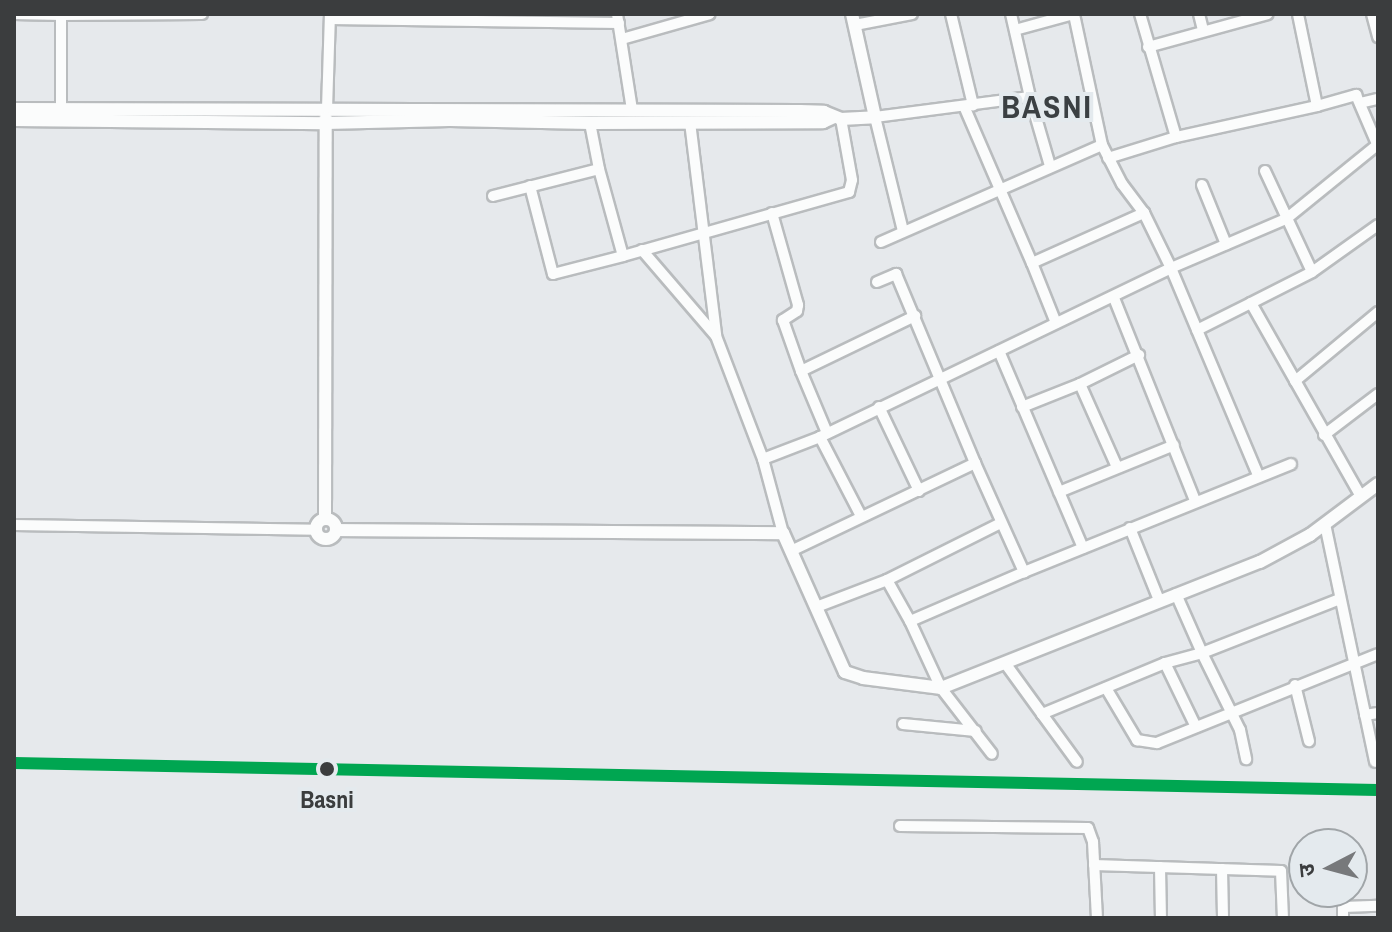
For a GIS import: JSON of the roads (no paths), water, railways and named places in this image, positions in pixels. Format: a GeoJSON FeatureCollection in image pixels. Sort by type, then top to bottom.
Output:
{"type":"FeatureCollection","features":[{"type":"Feature","properties":{"kind":"street"},"geometry":{"type":"LineString","coordinates":[[14,14],[202,14]]}},
{"type":"Feature","properties":{"kind":"street"},"geometry":{"type":"LineString","coordinates":[[622,39],[707,14]]}},
{"type":"Feature","properties":{"kind":"street"},"geometry":{"type":"LineString","coordinates":[[903,231],[854,20],[912,14]]}},
{"type":"Feature","properties":{"kind":"street"},"geometry":{"type":"LineString","coordinates":[[951,14],[969,105],[1000,191],[1056,323]]}},
{"type":"Feature","properties":{"kind":"street"},"geometry":{"type":"LineString","coordinates":[[1011,14],[1050,166]]}},
{"type":"Feature","properties":{"kind":"street"},"geometry":{"type":"LineString","coordinates":[[1015,30],[1074,14],[1102,145],[1144,213],[1171,268],[1258,475]]}},
{"type":"Feature","properties":{"kind":"street"},"geometry":{"type":"LineString","coordinates":[[1140,14],[1176,137]]}},
{"type":"Feature","properties":{"kind":"street"},"geometry":{"type":"LineString","coordinates":[[1199,14],[1203,30]]}},
{"type":"Feature","properties":{"kind":"street"},"geometry":{"type":"LineString","coordinates":[[1148,47],[1268,14]]}},
{"type":"Feature","properties":{"kind":"street"},"geometry":{"type":"LineString","coordinates":[[1298,14],[1317,106]]}},
{"type":"Feature","properties":{"kind":"street"},"geometry":{"type":"LineString","coordinates":[[1372,14],[1378,37]]}},
{"type":"Feature","properties":{"kind":"street"},"geometry":{"type":"LineString","coordinates":[[61,15],[61,109]]}},
{"type":"Feature","properties":{"kind":"street"},"geometry":{"type":"LineString","coordinates":[[325,519],[326,123],[330,16],[618,19],[632,110]]}},
{"type":"Feature","properties":{"kind":"street"},"geometry":{"type":"LineString","coordinates":[[763,459],[824,435],[1171,268],[1286,219],[1377,141],[1356,95],[1176,137],[1108,158]]}},
{"type":"Feature","properties":{"kind":"street"},"geometry":{"type":"LineString","coordinates":[[14,109],[326,123],[450,120],[823,122],[1030,97]]}},
{"type":"Feature","properties":{"kind":"street"},"geometry":{"type":"LineString","coordinates":[[1360,103],[1378,99]]}},
{"type":"Feature","properties":{"kind":"street"},"geometry":{"type":"LineString","coordinates":[[14,120],[101,114],[327,109],[800,111],[824,112],[837,118]]}},
{"type":"Feature","properties":{"kind":"street"},"geometry":{"type":"LineString","coordinates":[[530,186],[553,274],[849,192],[853,188],[837,118]]}},
{"type":"Feature","properties":{"kind":"street"},"geometry":{"type":"LineString","coordinates":[[690,122],[695,176],[706,231],[716,336],[763,459],[783,533],[819,606],[845,672],[863,678],[941,688],[1260,562],[1325,524],[1378,484]]}},
{"type":"Feature","properties":{"kind":"street"},"geometry":{"type":"LineString","coordinates":[[590,123],[623,256]]}},
{"type":"Feature","properties":{"kind":"street"},"geometry":{"type":"LineString","coordinates":[[881,242],[1102,145]]}},
{"type":"Feature","properties":{"kind":"street"},"geometry":{"type":"LineString","coordinates":[[493,196],[599,169]]}},
{"type":"Feature","properties":{"kind":"street"},"geometry":{"type":"LineString","coordinates":[[1265,171],[1312,272]]}},
{"type":"Feature","properties":{"kind":"street"},"geometry":{"type":"LineString","coordinates":[[1202,185],[1226,244]]}},
{"type":"Feature","properties":{"kind":"street"},"geometry":{"type":"LineString","coordinates":[[772,213],[798,305],[797,311],[783,320],[824,435],[861,516]]}},
{"type":"Feature","properties":{"kind":"street"},"geometry":{"type":"LineString","coordinates":[[1032,263],[1144,213]]}},
{"type":"Feature","properties":{"kind":"street"},"geometry":{"type":"LineString","coordinates":[[1197,330],[1312,272],[1378,225]]}},
{"type":"Feature","properties":{"kind":"street"},"geometry":{"type":"LineString","coordinates":[[642,250],[716,336]]}},
{"type":"Feature","properties":{"kind":"street"},"geometry":{"type":"LineString","coordinates":[[877,282],[896,274],[1024,572]]}},
{"type":"Feature","properties":{"kind":"street"},"geometry":{"type":"LineString","coordinates":[[1114,298],[1195,501]]}},
{"type":"Feature","properties":{"kind":"street"},"geometry":{"type":"LineString","coordinates":[[1251,303],[1361,497]]}},
{"type":"Feature","properties":{"kind":"street"},"geometry":{"type":"LineString","coordinates":[[1295,381],[1378,312]]}},
{"type":"Feature","properties":{"kind":"street"},"geometry":{"type":"LineString","coordinates":[[801,371],[915,316]]}},
{"type":"Feature","properties":{"kind":"street"},"geometry":{"type":"LineString","coordinates":[[999,351],[1083,548]]}},
{"type":"Feature","properties":{"kind":"street"},"geometry":{"type":"LineString","coordinates":[[1022,407],[1080,384],[1139,355]]}},
{"type":"Feature","properties":{"kind":"street"},"geometry":{"type":"LineString","coordinates":[[1080,384],[1117,467]]}},
{"type":"Feature","properties":{"kind":"street"},"geometry":{"type":"LineString","coordinates":[[1324,435],[1378,394]]}},
{"type":"Feature","properties":{"kind":"street"},"geometry":{"type":"LineString","coordinates":[[879,407],[919,491]]}},
{"type":"Feature","properties":{"kind":"street"},"geometry":{"type":"LineString","coordinates":[[1059,492],[1174,445]]}},
{"type":"Feature","properties":{"kind":"street"},"geometry":{"type":"LineString","coordinates":[[793,550],[975,463]]}},
{"type":"Feature","properties":{"kind":"street"},"geometry":{"type":"LineString","coordinates":[[910,621],[1258,475],[1291,464]]}},
{"type":"Feature","properties":{"kind":"street"},"geometry":{"type":"LineString","coordinates":[[316,530],[319,521],[325,519],[334,522],[336,530]]}},
{"type":"Feature","properties":{"kind":"street"},"geometry":{"type":"LineString","coordinates":[[819,606],[887,580],[1001,523]]}},
{"type":"Feature","properties":{"kind":"street"},"geometry":{"type":"LineString","coordinates":[[1325,524],[1375,762]]}},
{"type":"Feature","properties":{"kind":"street"},"geometry":{"type":"LineString","coordinates":[[14,525],[316,530],[326,539],[336,530],[783,533]]}},
{"type":"Feature","properties":{"kind":"street"},"geometry":{"type":"LineString","coordinates":[[1130,528],[1159,600]]}},
{"type":"Feature","properties":{"kind":"street"},"geometry":{"type":"LineString","coordinates":[[887,580],[941,688],[992,754]]}},
{"type":"Feature","properties":{"kind":"street"},"geometry":{"type":"LineString","coordinates":[[1176,594],[1229,713],[1240,730],[1246,759]]}},
{"type":"Feature","properties":{"kind":"street"},"geometry":{"type":"LineString","coordinates":[[1042,714],[1165,663],[1202,653],[1340,599]]}},
{"type":"Feature","properties":{"kind":"street"},"geometry":{"type":"LineString","coordinates":[[1106,688],[1137,740],[1157,743],[1378,654]]}},
{"type":"Feature","properties":{"kind":"street"},"geometry":{"type":"LineString","coordinates":[[1005,663],[1077,762]]}},
{"type":"Feature","properties":{"kind":"street"},"geometry":{"type":"LineString","coordinates":[[1165,663],[1196,727]]}},
{"type":"Feature","properties":{"kind":"street"},"geometry":{"type":"LineString","coordinates":[[1295,685],[1309,741]]}},
{"type":"Feature","properties":{"kind":"street"},"geometry":{"type":"LineString","coordinates":[[1365,715],[1378,713]]}},
{"type":"Feature","properties":{"kind":"street"},"geometry":{"type":"LineString","coordinates":[[903,724],[976,731]]}},
{"type":"Feature","properties":{"kind":"street"},"geometry":{"type":"LineString","coordinates":[[900,826],[1083,827],[1091,830],[1097,918]]}},
{"type":"Feature","properties":{"kind":"street"},"geometry":{"type":"LineString","coordinates":[[1094,865],[1281,871],[1283,918]]}},
{"type":"Feature","properties":{"kind":"street"},"geometry":{"type":"LineString","coordinates":[[1160,867],[1161,918]]}},
{"type":"Feature","properties":{"kind":"street"},"geometry":{"type":"LineString","coordinates":[[1222,869],[1223,918]]}},
{"type":"Feature","properties":{"kind":"street"},"geometry":{"type":"LineString","coordinates":[[1343,912],[1378,906]]}},
{"type":"Feature","properties":{"kind":"place","name":"Basni"},"geometry":{"type":"Point","coordinates":[327,769]}},
{"type":"Feature","properties":{"kind":"district","name":"BASNI"},"geometry":{"type":"Point","coordinates":[1047,107]}}]}
